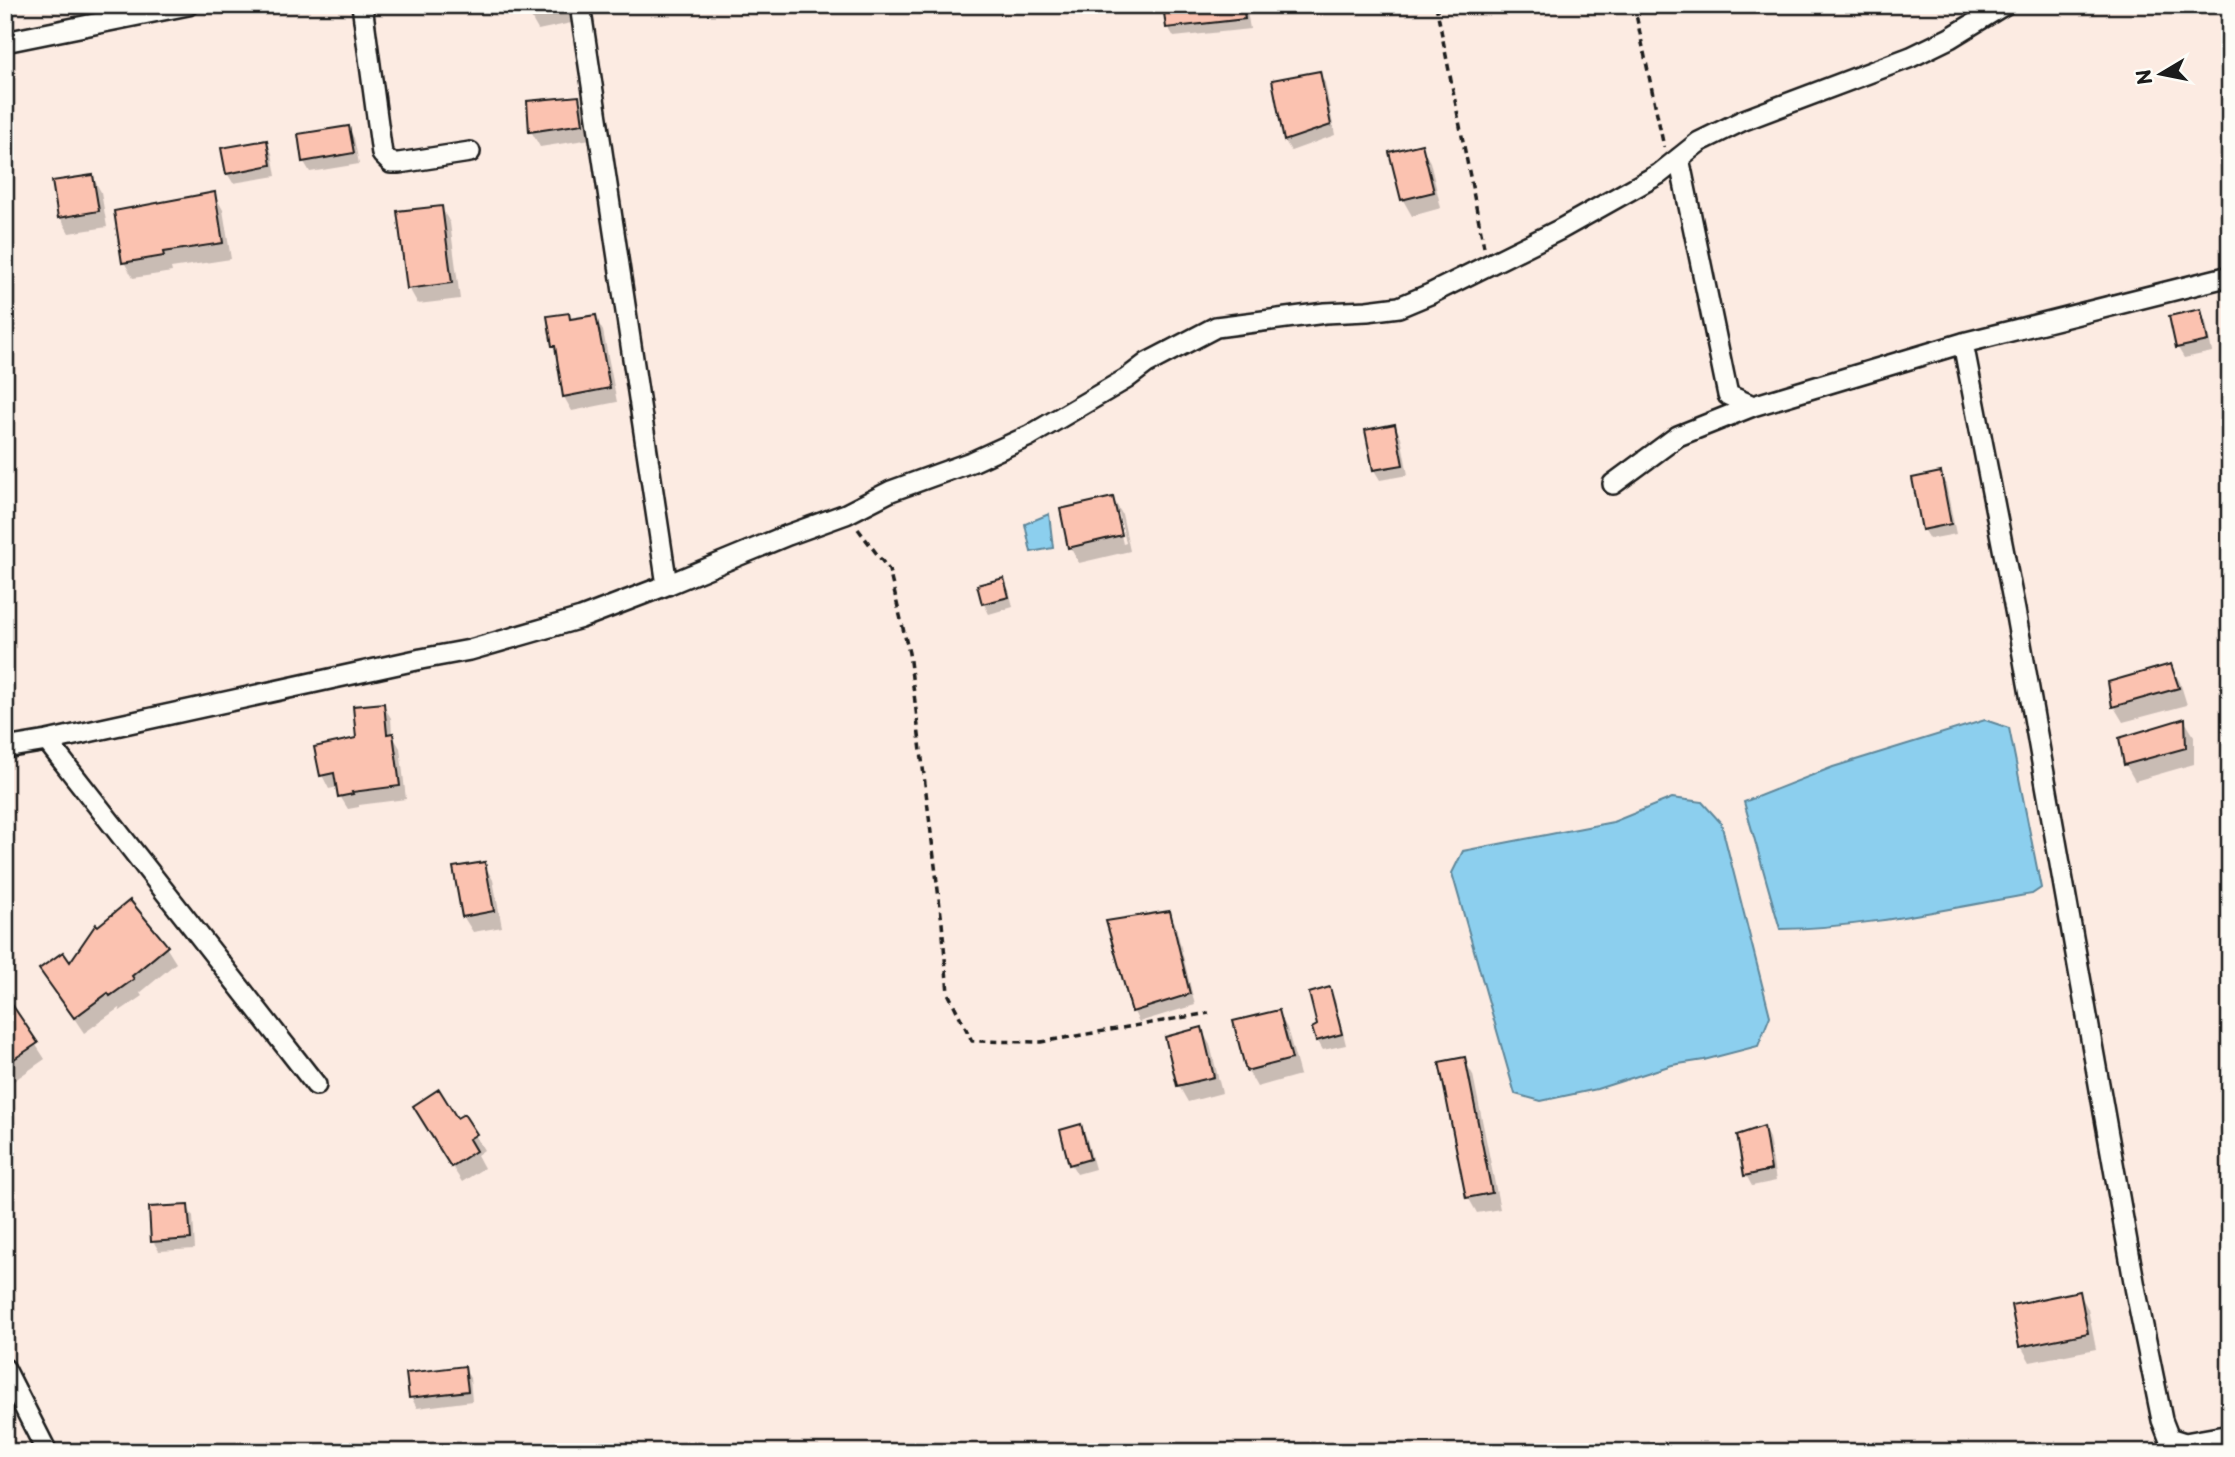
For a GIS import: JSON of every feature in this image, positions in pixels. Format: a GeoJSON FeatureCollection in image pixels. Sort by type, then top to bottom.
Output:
{"type":"FeatureCollection","features":[{"type":"Feature","properties":{"kind":"street"},"geometry":{"type":"LineString","coordinates":[[5,42],[188,5]]}},
{"type":"Feature","properties":{"kind":"street"},"geometry":{"type":"LineString","coordinates":[[362,5],[382,154],[391,163],[399,163],[470,152]]}},
{"type":"Feature","properties":{"kind":"street"},"geometry":{"type":"LineString","coordinates":[[580,5],[667,585]]}},
{"type":"Feature","properties":{"kind":"street"},"geometry":{"type":"LineString","coordinates":[[5,748],[470,650],[581,618],[846,514],[891,491],[974,461],[1029,436],[1126,379],[1147,363],[1216,327],[1325,313],[1367,312],[1399,307],[1430,295],[1559,230],[1658,174],[1699,142],[1744,121],[1911,57],[1950,38],[2004,5]]}},
{"type":"Feature","properties":{"kind":"street"},"geometry":{"type":"LineString","coordinates":[[1674,162],[1728,395],[1753,406]]}},
{"type":"Feature","properties":{"kind":"street"},"geometry":{"type":"LineString","coordinates":[[1614,484],[1678,436],[1753,406],[1963,343],[2230,276]]}},
{"type":"Feature","properties":{"kind":"street"},"geometry":{"type":"LineString","coordinates":[[1963,343],[2015,610],[2130,1260],[2162,1420],[2169,1438],[2185,1443],[2230,1436]]}},
{"type":"Feature","properties":{"kind":"street"},"geometry":{"type":"LineString","coordinates":[[47,741],[316,1085]]}},
{"type":"Feature","properties":{"kind":"street"},"geometry":{"type":"LineString","coordinates":[[5,1369],[47,1452]]}},
{"type":"Feature","properties":{"kind":"path"},"geometry":{"type":"LineString","coordinates":[[1436,5],[1488,265]]}},
{"type":"Feature","properties":{"kind":"path"},"geometry":{"type":"LineString","coordinates":[[1634,5],[1674,162]]}},
{"type":"Feature","properties":{"kind":"path"},"geometry":{"type":"LineString","coordinates":[[846,514],[889,570],[906,641],[939,896],[948,993],[972,1041],[1041,1042],[1209,1013]]}},
{"type":"Feature","properties":{"kind":"water"},"geometry":{"type":"Polygon","coordinates":[[[1049,514],[1053,548],[1031,552],[1025,524],[1049,514]]]}},
{"type":"Feature","properties":{"kind":"water"},"geometry":{"type":"Polygon","coordinates":[[[1985,720],[2009,728],[2041,888],[2032,894],[1907,916],[1844,925],[1780,929],[1744,802],[1833,767],[1985,720]]]}},
{"type":"Feature","properties":{"kind":"water"},"geometry":{"type":"Polygon","coordinates":[[[1672,798],[1702,802],[1721,823],[1770,1016],[1758,1046],[1672,1065],[1597,1089],[1541,1101],[1515,1094],[1452,873],[1463,851],[1613,822],[1672,798]]]}},
{"type":"Feature","properties":{"kind":"building"},"geometry":{"type":"Polygon","coordinates":[[[1163,5],[1243,5],[1245,19],[1166,28],[1163,5]]]}},
{"type":"Feature","properties":{"kind":"building"},"geometry":{"type":"Polygon","coordinates":[[[1320,71],[1331,125],[1284,141],[1272,80],[1320,71]]]}},
{"type":"Feature","properties":{"kind":"building"},"geometry":{"type":"Polygon","coordinates":[[[579,96],[583,124],[529,132],[527,101],[579,96]]]}},
{"type":"Feature","properties":{"kind":"building"},"geometry":{"type":"Polygon","coordinates":[[[349,126],[354,153],[302,162],[298,134],[349,126]]]}},
{"type":"Feature","properties":{"kind":"building"},"geometry":{"type":"Polygon","coordinates":[[[267,140],[271,165],[226,174],[221,148],[267,140]]]}},
{"type":"Feature","properties":{"kind":"building"},"geometry":{"type":"Polygon","coordinates":[[[1422,144],[1434,192],[1401,200],[1389,152],[1422,144]]]}},
{"type":"Feature","properties":{"kind":"building"},"geometry":{"type":"Polygon","coordinates":[[[93,175],[99,211],[58,218],[52,181],[93,175]]]}},
{"type":"Feature","properties":{"kind":"building"},"geometry":{"type":"Polygon","coordinates":[[[215,192],[223,243],[163,252],[164,256],[122,263],[114,211],[215,192]]]}},
{"type":"Feature","properties":{"kind":"building"},"geometry":{"type":"Polygon","coordinates":[[[442,206],[452,283],[407,289],[397,211],[442,206]]]}},
{"type":"Feature","properties":{"kind":"building"},"geometry":{"type":"Polygon","coordinates":[[[2201,309],[2208,341],[2176,348],[2169,316],[2201,309]]]}},
{"type":"Feature","properties":{"kind":"building"},"geometry":{"type":"Polygon","coordinates":[[[569,313],[570,319],[596,315],[610,388],[563,397],[547,316],[569,313]]]}},
{"type":"Feature","properties":{"kind":"building"},"geometry":{"type":"Polygon","coordinates":[[[1395,424],[1403,465],[1373,470],[1365,430],[1395,424]]]}},
{"type":"Feature","properties":{"kind":"building"},"geometry":{"type":"Polygon","coordinates":[[[1941,472],[1951,524],[1922,530],[1912,478],[1941,472]]]}},
{"type":"Feature","properties":{"kind":"building"},"geometry":{"type":"Polygon","coordinates":[[[1113,497],[1122,535],[1068,548],[1060,509],[1113,497]]]}},
{"type":"Feature","properties":{"kind":"building"},"geometry":{"type":"Polygon","coordinates":[[[1004,578],[1009,597],[982,604],[977,585],[1004,578]]]}},
{"type":"Feature","properties":{"kind":"building"},"geometry":{"type":"Polygon","coordinates":[[[2171,664],[2179,688],[2112,707],[2108,682],[2171,664]]]}},
{"type":"Feature","properties":{"kind":"building"},"geometry":{"type":"Polygon","coordinates":[[[384,703],[387,734],[393,733],[400,786],[352,792],[353,794],[338,797],[334,773],[320,776],[314,747],[356,738],[353,706],[384,703]]]}},
{"type":"Feature","properties":{"kind":"building"},"geometry":{"type":"Polygon","coordinates":[[[2185,718],[2186,748],[2124,765],[2119,738],[2185,718]]]}},
{"type":"Feature","properties":{"kind":"building"},"geometry":{"type":"Polygon","coordinates":[[[485,862],[494,911],[462,917],[453,867],[485,862]]]}},
{"type":"Feature","properties":{"kind":"building"},"geometry":{"type":"Polygon","coordinates":[[[130,900],[168,946],[132,976],[134,979],[110,996],[108,993],[74,1018],[39,969],[63,952],[70,962],[96,924],[98,926],[130,900]]]}},
{"type":"Feature","properties":{"kind":"building"},"geometry":{"type":"Polygon","coordinates":[[[1170,911],[1190,994],[1132,1012],[1106,921],[1170,911]]]}},
{"type":"Feature","properties":{"kind":"building"},"geometry":{"type":"Polygon","coordinates":[[[1330,987],[1342,1034],[1316,1041],[1312,1028],[1317,1025],[1309,993],[1330,987]]]}},
{"type":"Feature","properties":{"kind":"building"},"geometry":{"type":"Polygon","coordinates":[[[5,994],[38,1043],[5,1065],[5,994]]]}},
{"type":"Feature","properties":{"kind":"building"},"geometry":{"type":"Polygon","coordinates":[[[1279,1010],[1292,1059],[1246,1071],[1233,1021],[1279,1010]]]}},
{"type":"Feature","properties":{"kind":"building"},"geometry":{"type":"Polygon","coordinates":[[[1202,1027],[1214,1077],[1177,1086],[1165,1037],[1202,1027]]]}},
{"type":"Feature","properties":{"kind":"building"},"geometry":{"type":"Polygon","coordinates":[[[1465,1057],[1492,1193],[1466,1198],[1439,1062],[1465,1057]]]}},
{"type":"Feature","properties":{"kind":"building"},"geometry":{"type":"Polygon","coordinates":[[[439,1089],[457,1118],[464,1114],[477,1134],[469,1139],[476,1151],[451,1167],[413,1106],[439,1089]]]}},
{"type":"Feature","properties":{"kind":"building"},"geometry":{"type":"Polygon","coordinates":[[[1081,1124],[1090,1159],[1069,1165],[1060,1130],[1081,1124]]]}},
{"type":"Feature","properties":{"kind":"building"},"geometry":{"type":"Polygon","coordinates":[[[1764,1126],[1771,1170],[1744,1176],[1737,1135],[1764,1126]]]}},
{"type":"Feature","properties":{"kind":"building"},"geometry":{"type":"Polygon","coordinates":[[[188,1205],[191,1239],[151,1242],[149,1207],[188,1205]]]}},
{"type":"Feature","properties":{"kind":"building"},"geometry":{"type":"Polygon","coordinates":[[[2080,1291],[2088,1333],[2019,1347],[2011,1305],[2080,1291]]]}},
{"type":"Feature","properties":{"kind":"building"},"geometry":{"type":"Polygon","coordinates":[[[465,1366],[468,1391],[409,1398],[406,1373],[465,1366]]]}}]}
